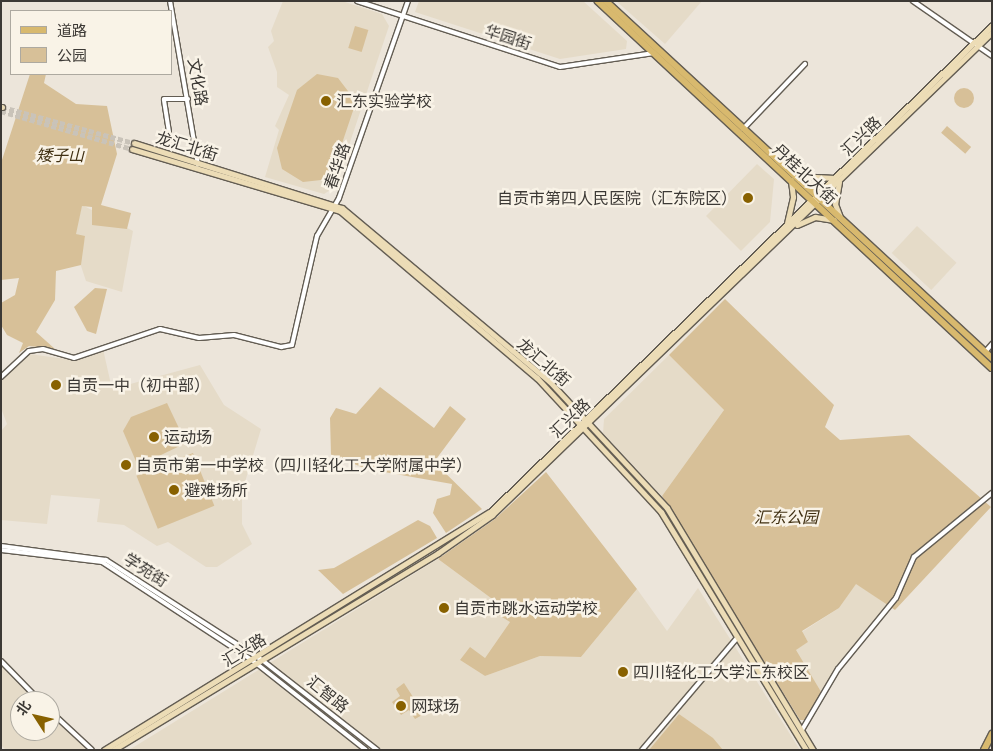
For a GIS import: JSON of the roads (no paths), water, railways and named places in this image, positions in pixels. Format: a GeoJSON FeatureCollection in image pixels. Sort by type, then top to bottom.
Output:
{"type":"FeatureCollection","features":[{"type":"Feature","properties":{"kind":"main road","name":"丹桂北大街"},"geometry":{"type":"LineString","coordinates":[[598,1],[992,358]]}},
{"type":"Feature","properties":{"kind":"main road","name":"丹桂北大街"},"geometry":{"type":"LineString","coordinates":[[606,1],[743,129],[791,177]]}},
{"type":"Feature","properties":{"kind":"main road","name":"汇兴路"},"geometry":{"type":"LineString","coordinates":[[816,200],[978,43],[992,25]]}},
{"type":"Feature","properties":{"kind":"main road"},"geometry":{"type":"LineString","coordinates":[[978,43],[992,32]]}},
{"type":"Feature","properties":{"kind":"main road","name":"龙汇北街"},"geometry":{"type":"LineString","coordinates":[[133,146],[335,206],[550,381],[667,508],[813,750]]}},
{"type":"Feature","properties":{"kind":"main road"},"geometry":{"type":"LineString","coordinates":[[791,177],[816,180],[837,179],[835,204],[837,219],[815,217],[784,231],[789,220],[793,197],[791,177]]}},
{"type":"Feature","properties":{"kind":"main road"},"geometry":{"type":"LineString","coordinates":[[784,231],[816,200]]}},
{"type":"Feature","properties":{"kind":"main road","name":"龙汇北街"},"geometry":{"type":"LineString","coordinates":[[335,206],[537,378],[661,512],[806,750]]}},
{"type":"Feature","properties":{"kind":"main road","name":"丹桂北大街"},"geometry":{"type":"LineString","coordinates":[[837,219],[992,368]]}},
{"type":"Feature","properties":{"kind":"main road","name":"汇兴路"},"geometry":{"type":"LineString","coordinates":[[104,750],[254,662],[490,512],[583,426],[784,231]]}},
{"type":"Feature","properties":{"kind":"main road"},"geometry":{"type":"LineString","coordinates":[[114,750],[254,662]]}},
{"type":"Feature","properties":{"kind":"main road"},"geometry":{"type":"LineString","coordinates":[[984,750],[992,734]]}},
{"type":"Feature","properties":{"kind":"street","name":"华园街"},"geometry":{"type":"LineString","coordinates":[[357,1],[560,67],[654,53]]}},
{"type":"Feature","properties":{"kind":"street","name":"春华路"},"geometry":{"type":"LineString","coordinates":[[1,377],[29,350],[43,349],[74,358],[160,329],[199,338],[234,335],[280,347],[296,340],[317,236],[335,206],[408,1]]}},
{"type":"Feature","properties":{"kind":"street"},"geometry":{"type":"LineString","coordinates":[[913,1],[978,43],[992,56]]}},
{"type":"Feature","properties":{"kind":"street","name":"文化路"},"geometry":{"type":"LineString","coordinates":[[172,12],[198,165]]}},
{"type":"Feature","properties":{"kind":"street"},"geometry":{"type":"LineString","coordinates":[[743,129],[806,64]]}},
{"type":"Feature","properties":{"kind":"street"},"geometry":{"type":"LineString","coordinates":[[169,132],[164,99],[188,100]]}},
{"type":"Feature","properties":{"kind":"street"},"geometry":{"type":"LineString","coordinates":[[980,357],[992,344]]}},
{"type":"Feature","properties":{"kind":"street"},"geometry":{"type":"LineString","coordinates":[[802,730],[838,669],[896,598],[914,557],[992,493]]}},
{"type":"Feature","properties":{"kind":"street","name":"学苑街"},"geometry":{"type":"LineString","coordinates":[[1,548],[106,560],[260,658]]}},
{"type":"Feature","properties":{"kind":"street","name":"学苑街"},"geometry":{"type":"LineString","coordinates":[[1,548],[102,562],[254,662]]}},
{"type":"Feature","properties":{"kind":"street"},"geometry":{"type":"LineString","coordinates":[[642,750],[737,638]]}},
{"type":"Feature","properties":{"kind":"street","name":"汇智路"},"geometry":{"type":"LineString","coordinates":[[260,658],[377,750]]}},
{"type":"Feature","properties":{"kind":"street"},"geometry":{"type":"LineString","coordinates":[[1,662],[30,691]]}},
{"type":"Feature","properties":{"kind":"street","name":"汇智路"},"geometry":{"type":"LineString","coordinates":[[254,662],[366,750]]}},
{"type":"Feature","properties":{"kind":"street"},"geometry":{"type":"LineString","coordinates":[[60,720],[92,750]]}},
{"type":"Feature","properties":{"kind":"tunnel"},"geometry":{"type":"LineString","coordinates":[[2,107],[134,143]]}},
{"type":"Feature","properties":{"kind":"tunnel"},"geometry":{"type":"LineString","coordinates":[[1,111],[132,149]]}},
{"type":"Feature","properties":{"kind":"place","name":"汇东实验学校"},"geometry":{"type":"Point","coordinates":[326,101]}},
{"type":"Feature","properties":{"kind":"place","name":"自贡市第四人民医院（汇东院区）"},"geometry":{"type":"Point","coordinates":[748,198]}},
{"type":"Feature","properties":{"kind":"place","name":"自贡一中（初中部）"},"geometry":{"type":"Point","coordinates":[56,385]}},
{"type":"Feature","properties":{"kind":"place","name":"运动场"},"geometry":{"type":"Point","coordinates":[154,437]}},
{"type":"Feature","properties":{"kind":"place","name":"自贡市第一中学校（四川轻化工大学附属中学）"},"geometry":{"type":"Point","coordinates":[126,465]}},
{"type":"Feature","properties":{"kind":"place","name":"避难场所"},"geometry":{"type":"Point","coordinates":[174,490]}},
{"type":"Feature","properties":{"kind":"place","name":"自贡市跳水运动学校"},"geometry":{"type":"Point","coordinates":[444,608]}},
{"type":"Feature","properties":{"kind":"place","name":"四川轻化工大学汇东校区"},"geometry":{"type":"Point","coordinates":[623,672]}},
{"type":"Feature","properties":{"kind":"place","name":"网球场"},"geometry":{"type":"Point","coordinates":[401,706]}},
{"type":"Feature","properties":{"kind":"park label","name":"矮子山"},"geometry":{"type":"Point","coordinates":[60,155]}},
{"type":"Feature","properties":{"kind":"park label","name":"汇东公园"},"geometry":{"type":"Point","coordinates":[786,517]}}]}
